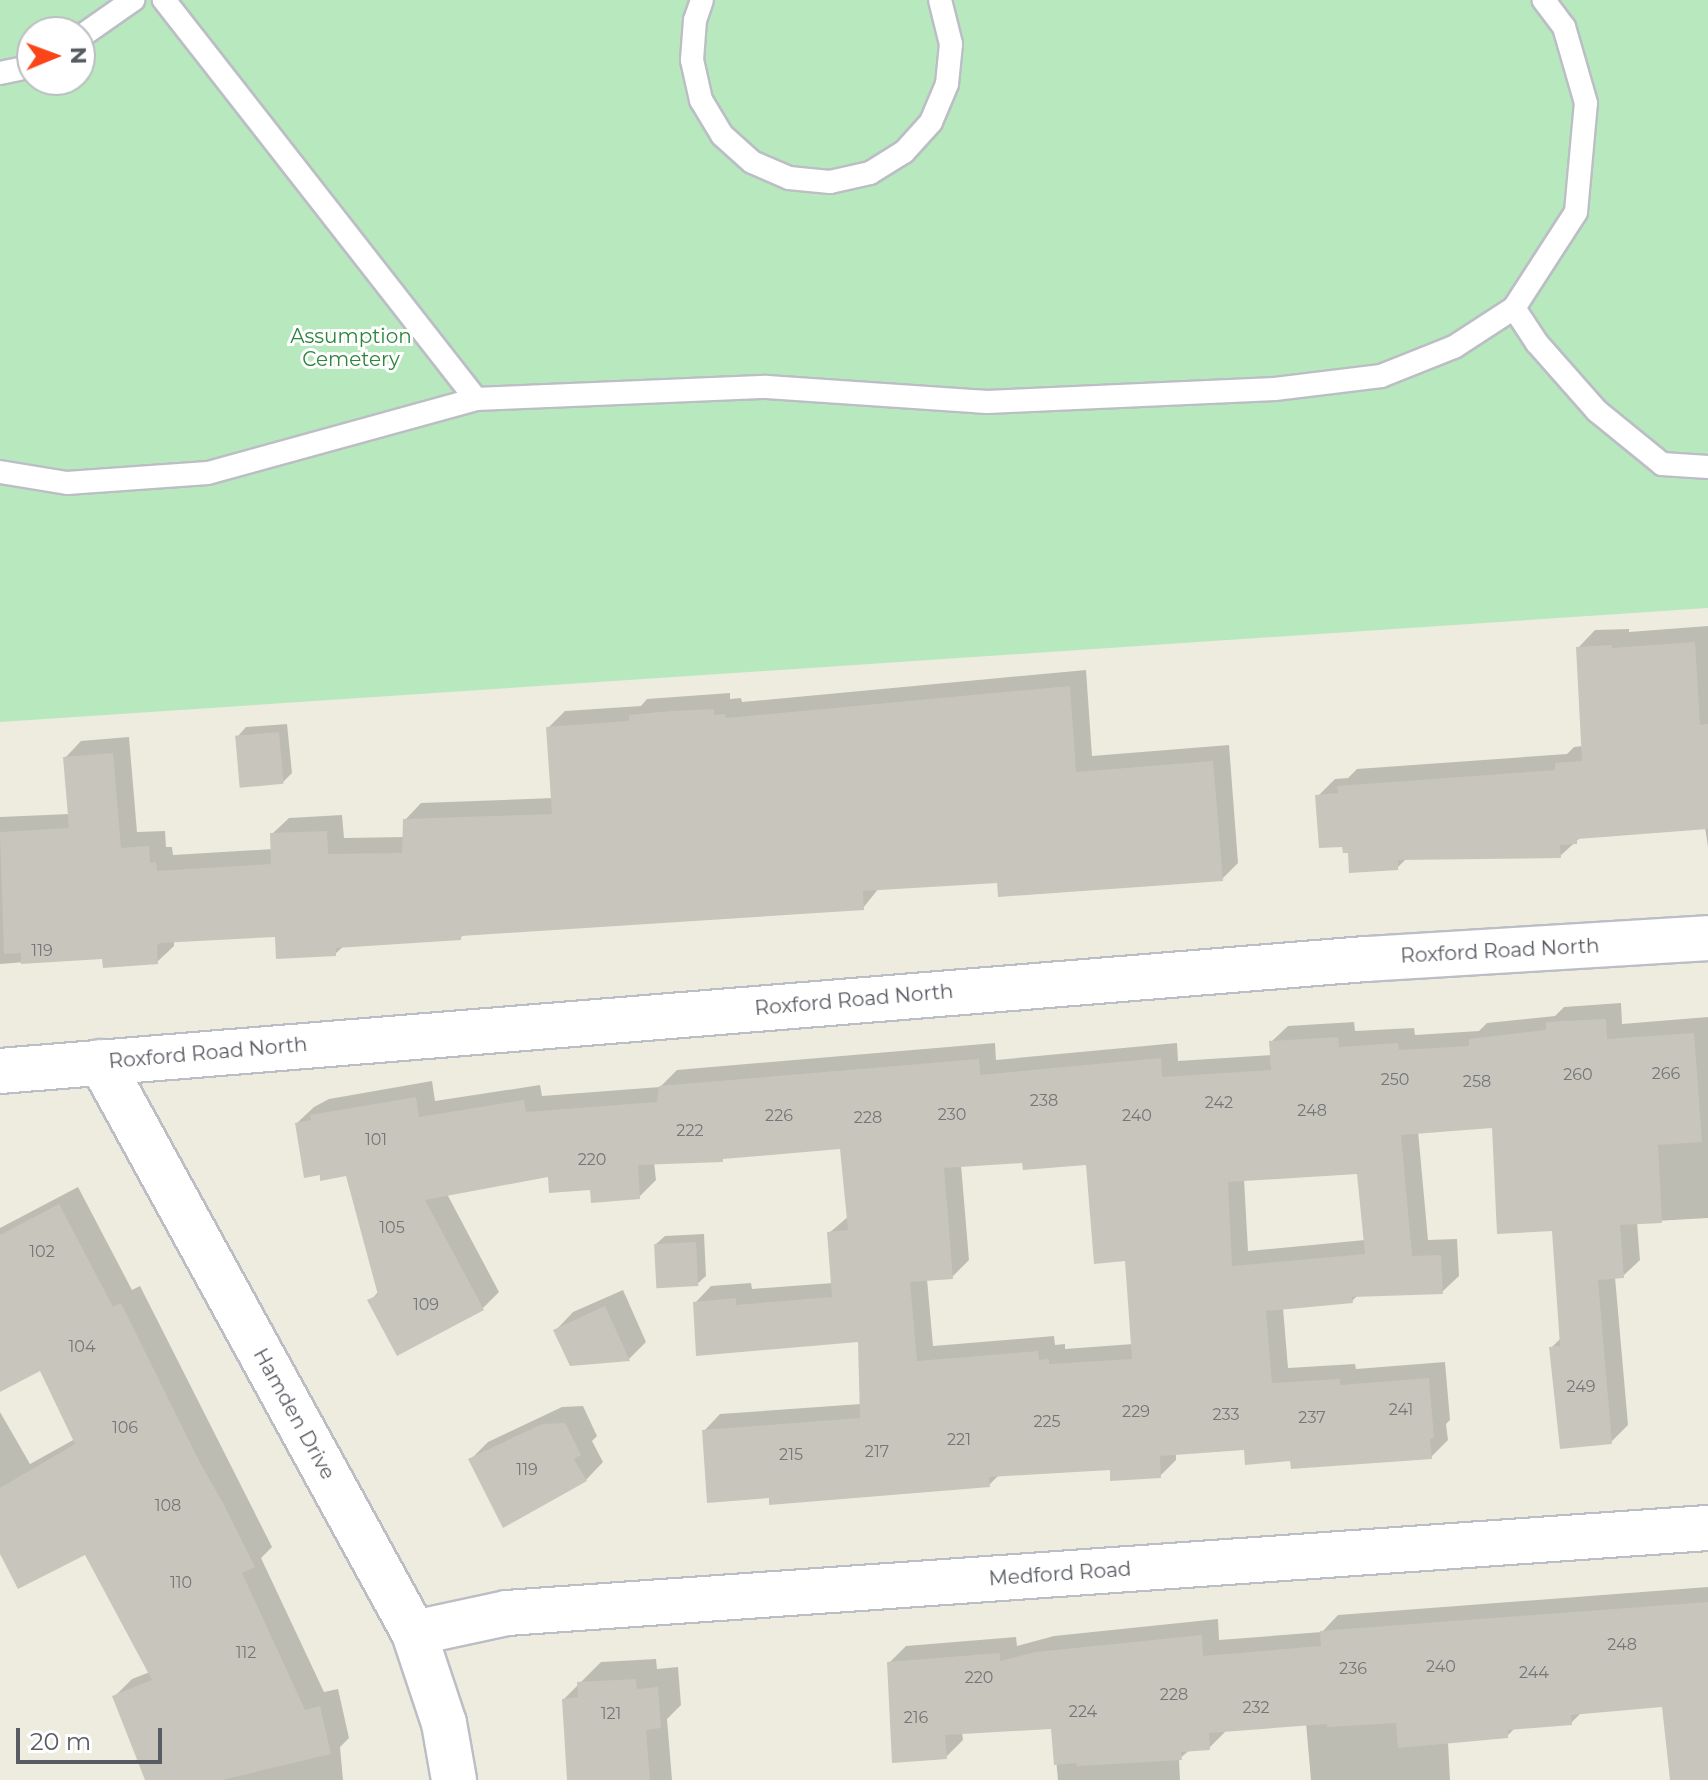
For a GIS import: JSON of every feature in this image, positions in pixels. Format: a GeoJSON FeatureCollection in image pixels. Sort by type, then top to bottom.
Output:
{"type":"FeatureCollection","features":[{"type":"Feature","properties":{"kind":"street","name":"Roxford Road North"},"geometry":{"type":"LineString","coordinates":[[0,1071],[1366,959],[1708,938]]}},
{"type":"Feature","properties":{"kind":"street","name":"Hamden Drive"},"geometry":{"type":"LineString","coordinates":[[101,1062],[414,1633],[444,1723],[454,1780]]}},
{"type":"Feature","properties":{"kind":"street","name":"Medford Road"},"geometry":{"type":"LineString","coordinates":[[414,1633],[507,1613],[1708,1528]]}},
{"type":"Feature","properties":{"kind":"lane"},"geometry":{"type":"LineString","coordinates":[[96,26],[133,0]]}},
{"type":"Feature","properties":{"kind":"lane"},"geometry":{"type":"LineString","coordinates":[[164,0],[476,399]]}},
{"type":"Feature","properties":{"kind":"lane"},"geometry":{"type":"LineString","coordinates":[[702,0],[695,20],[692,60],[701,100],[722,135],[752,162],[789,178],[830,182],[870,173],[904,152],[931,122],[947,84],[951,44],[940,0]]}},
{"type":"Feature","properties":{"kind":"lane"},"geometry":{"type":"LineString","coordinates":[[0,472],[67,483],[208,473],[476,399],[767,387],[987,402],[1275,389],[1381,376],[1454,347],[1514,308],[1576,212],[1586,103],[1564,27],[1544,0]]}},
{"type":"Feature","properties":{"kind":"lane"},"geometry":{"type":"LineString","coordinates":[[1514,308],[1537,343],[1597,411],[1662,464],[1708,467]]}},
{"type":"Feature","properties":{"kind":"green space","name":"Assumption Cemetery"},"geometry":{"type":"Polygon","coordinates":[[[0,0],[1708,0],[1708,608],[0,722],[0,0]]]}},
{"type":"Feature","properties":{"kind":"building"},"geometry":{"type":"Polygon","coordinates":[[[1695,642],[1700,725],[1708,724],[1708,829],[1577,839],[1577,844],[1560,845],[1561,858],[1398,860],[1398,870],[1349,873],[1348,853],[1343,853],[1342,847],[1319,848],[1315,795],[1338,793],[1337,786],[1555,770],[1555,763],[1582,761],[1576,647],[1612,645],[1612,648],[1695,642]]]}},
{"type":"Feature","properties":{"kind":"building"},"geometry":{"type":"Polygon","coordinates":[[[1070,686],[1076,772],[1213,761],[1223,881],[998,897],[997,883],[863,891],[864,910],[461,936],[461,940],[336,948],[336,956],[276,959],[275,937],[160,943],[157,946],[158,964],[103,968],[102,959],[21,964],[21,953],[4,954],[0,832],[69,828],[63,757],[113,753],[121,848],[149,846],[150,863],[156,862],[157,871],[271,864],[270,833],[327,831],[328,854],[402,853],[403,819],[552,814],[546,727],[629,721],[629,715],[672,711],[714,709],[714,715],[725,714],[726,718],[1070,686]]]}},
{"type":"Feature","properties":{"kind":"building"},"geometry":{"type":"Polygon","coordinates":[[[279,732],[284,784],[240,788],[235,736],[279,732]]]}},
{"type":"Feature","properties":{"kind":"building"},"geometry":{"type":"Polygon","coordinates":[[[1606,1019],[1607,1039],[1694,1033],[1702,1142],[1658,1145],[1662,1223],[1620,1225],[1624,1278],[1598,1280],[1612,1444],[1560,1449],[1549,1347],[1560,1346],[1552,1231],[1497,1234],[1492,1128],[1401,1135],[1412,1256],[1441,1255],[1443,1294],[1352,1297],[1353,1303],[1266,1311],[1272,1383],[1340,1379],[1340,1385],[1429,1378],[1434,1438],[1430,1439],[1432,1459],[1291,1469],[1290,1461],[1245,1465],[1244,1450],[1160,1456],[1161,1478],[1110,1481],[1110,1470],[989,1477],[990,1487],[769,1505],[769,1498],[707,1503],[702,1430],[860,1418],[858,1342],[696,1356],[693,1302],[736,1298],[736,1305],[832,1297],[827,1232],[848,1230],[840,1149],[723,1159],[723,1162],[638,1165],[640,1199],[591,1203],[590,1190],[549,1193],[548,1177],[425,1200],[484,1310],[397,1356],[367,1300],[378,1295],[346,1176],[320,1181],[320,1175],[304,1178],[295,1123],[311,1120],[310,1115],[416,1097],[419,1117],[524,1100],[526,1112],[657,1102],[659,1086],[979,1059],[980,1075],[1161,1058],[1162,1077],[1271,1070],[1269,1041],[1338,1037],[1339,1047],[1398,1043],[1399,1050],[1469,1046],[1469,1039],[1546,1030],[1546,1022],[1606,1019]],[[1022,1163],[944,1168],[953,1279],[910,1282],[917,1361],[1038,1351],[1039,1360],[1049,1359],[1049,1364],[1132,1359],[1125,1261],[1094,1264],[1086,1165],[1023,1170],[1022,1163]],[[1357,1174],[1228,1182],[1232,1266],[1365,1254],[1357,1174]]]}},
{"type":"Feature","properties":{"kind":"building"},"geometry":{"type":"Polygon","coordinates":[[[59,1204],[113,1307],[121,1303],[255,1567],[242,1573],[305,1710],[320,1706],[331,1754],[222,1780],[145,1780],[112,1696],[152,1680],[85,1555],[18,1589],[0,1554],[0,1488],[75,1444],[40,1371],[0,1392],[0,1235],[59,1204]]]}},
{"type":"Feature","properties":{"kind":"building"},"geometry":{"type":"Polygon","coordinates":[[[696,1242],[698,1286],[656,1288],[654,1244],[696,1242]]]}},
{"type":"Feature","properties":{"kind":"building"},"geometry":{"type":"Polygon","coordinates":[[[605,1306],[630,1361],[570,1366],[553,1330],[605,1306]]]}},
{"type":"Feature","properties":{"kind":"building"},"geometry":{"type":"Polygon","coordinates":[[[565,1423],[581,1455],[574,1459],[587,1481],[503,1528],[468,1459],[542,1424],[565,1423]]]}},
{"type":"Feature","properties":{"kind":"building"},"geometry":{"type":"Polygon","coordinates":[[[1708,1602],[1708,1780],[1670,1780],[1662,1707],[1571,1715],[1572,1725],[1508,1730],[1508,1738],[1398,1748],[1396,1723],[1327,1727],[1327,1724],[1209,1733],[1210,1750],[1181,1752],[1182,1760],[1077,1766],[1076,1763],[1054,1765],[1051,1729],[945,1735],[947,1759],[892,1763],[887,1662],[1000,1653],[1000,1661],[1036,1652],[1202,1635],[1203,1656],[1321,1646],[1320,1631],[1708,1602]]]}},
{"type":"Feature","properties":{"kind":"building"},"geometry":{"type":"Polygon","coordinates":[[[636,1679],[637,1689],[658,1687],[661,1728],[646,1730],[650,1780],[567,1780],[562,1699],[578,1697],[577,1682],[636,1679]]]}}]}
